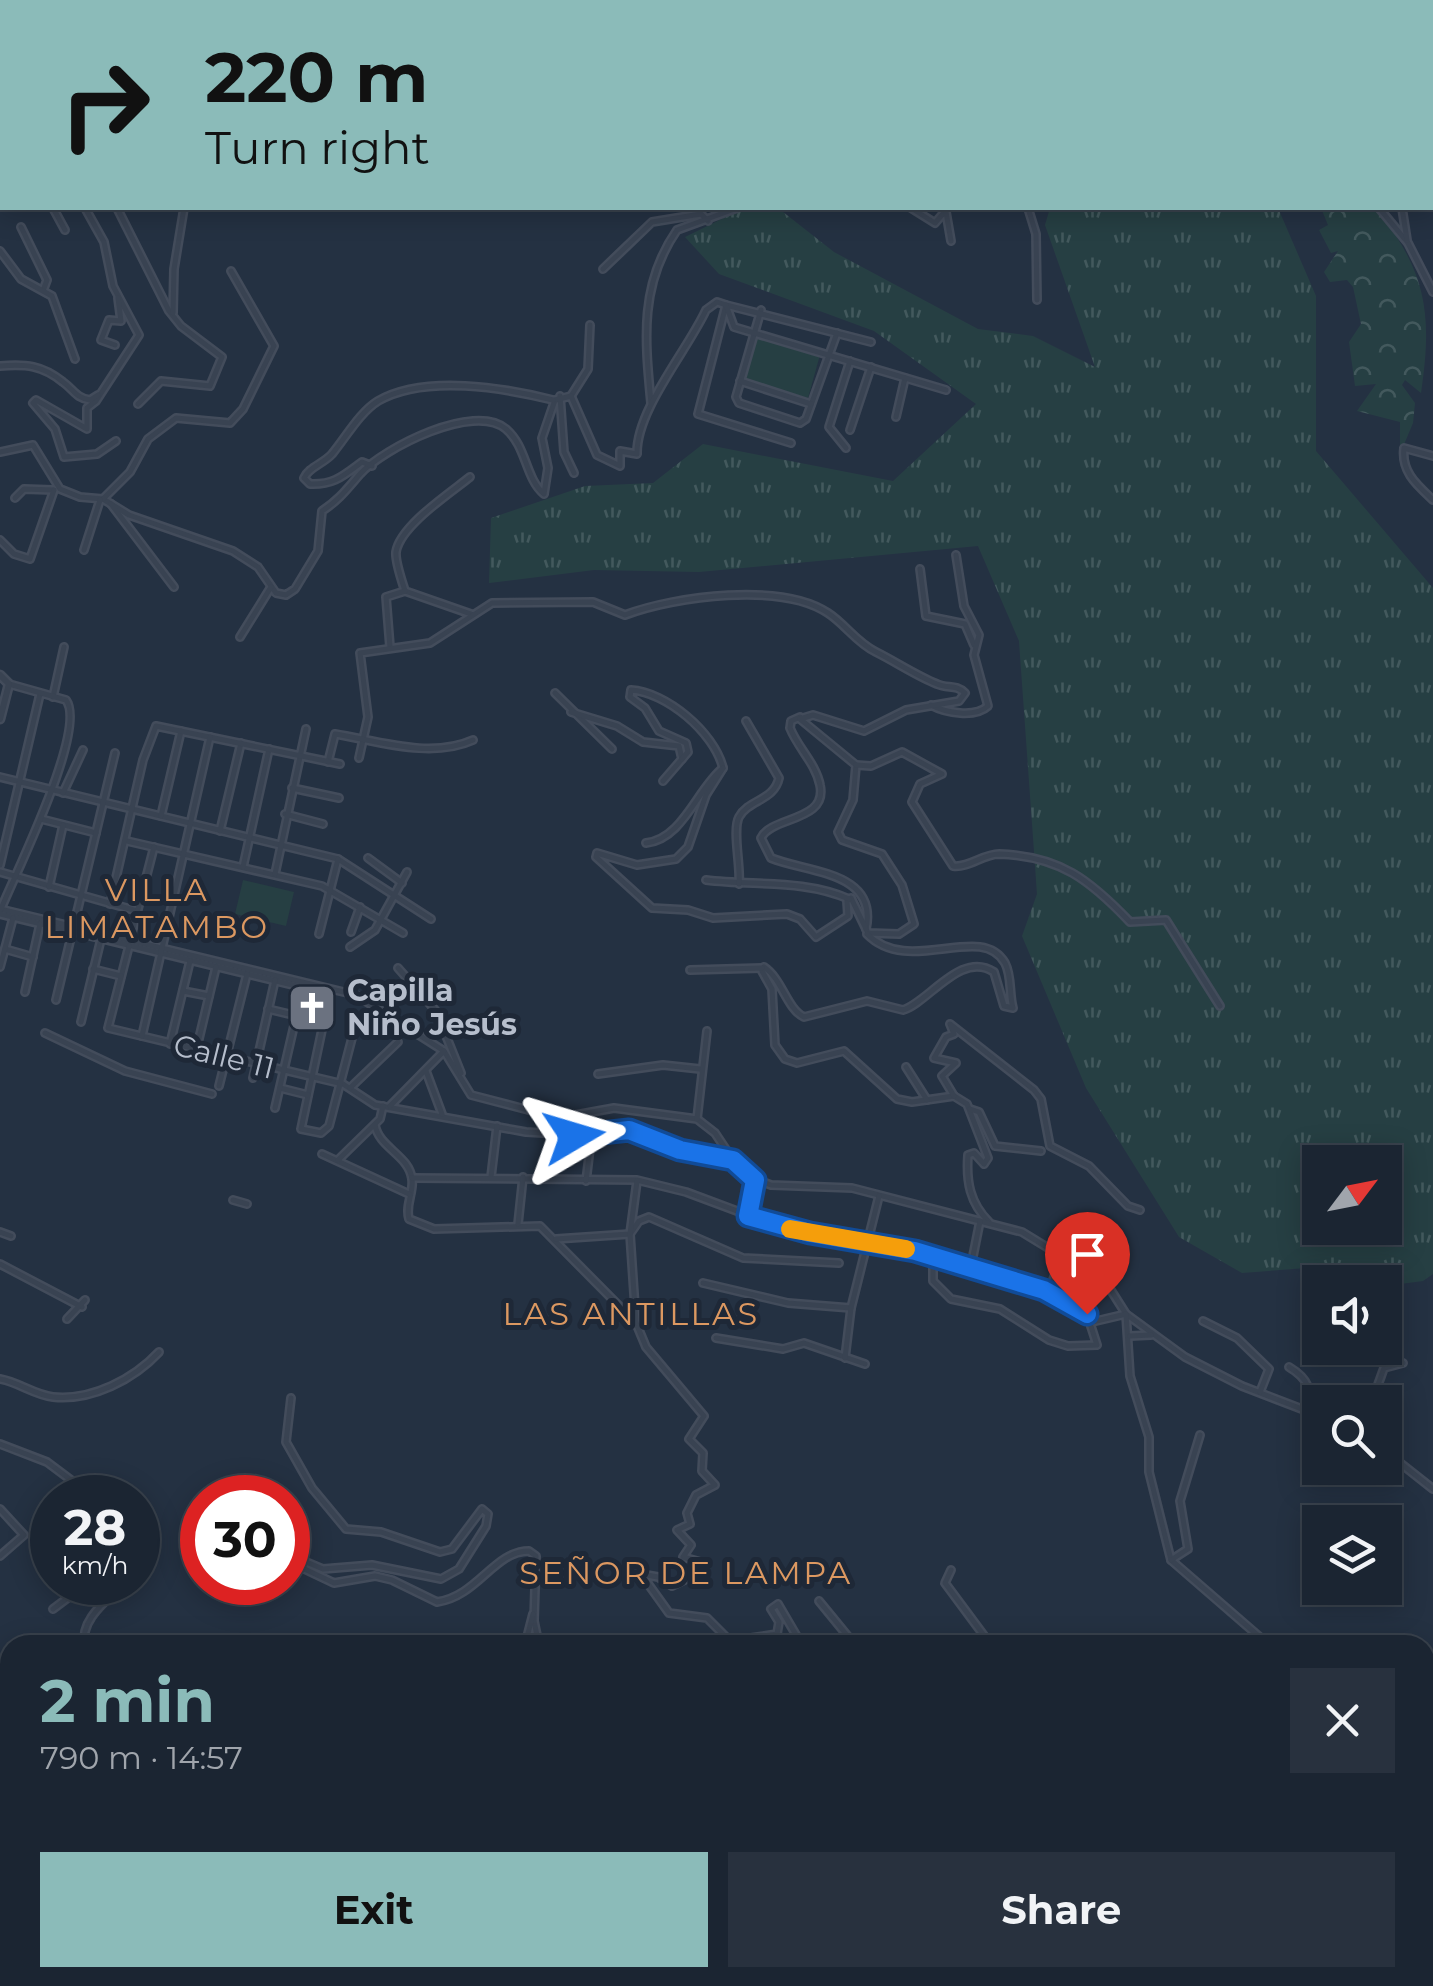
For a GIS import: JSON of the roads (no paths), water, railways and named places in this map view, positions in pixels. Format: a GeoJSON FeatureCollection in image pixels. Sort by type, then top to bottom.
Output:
{"type":"FeatureCollection","features":[{"type":"Feature","properties":{"kind":"street"},"geometry":{"type":"LineString","coordinates":[[54,210],[66,230]]}},
{"type":"Feature","properties":{"kind":"street"},"geometry":{"type":"LineString","coordinates":[[85,210],[104,242],[122,318],[109,320],[101,340],[115,345]]}},
{"type":"Feature","properties":{"kind":"street"},"geometry":{"type":"LineString","coordinates":[[118,210],[173,316],[222,357],[210,386],[161,381],[151,386],[138,404]]}},
{"type":"Feature","properties":{"kind":"street"},"geometry":{"type":"LineString","coordinates":[[173,316],[174,269],[184,210]]}},
{"type":"Feature","properties":{"kind":"street"},"geometry":{"type":"LineString","coordinates":[[651,406],[647,294],[676,230],[708,222],[733,210]]}},
{"type":"Feature","properties":{"kind":"street"},"geometry":{"type":"LineString","coordinates":[[914,210],[936,223],[947,210]]}},
{"type":"Feature","properties":{"kind":"street"},"geometry":{"type":"LineString","coordinates":[[947,210],[951,241]]}},
{"type":"Feature","properties":{"kind":"street"},"geometry":{"type":"LineString","coordinates":[[1029,210],[1036,234],[1037,300]]}},
{"type":"Feature","properties":{"kind":"street"},"geometry":{"type":"LineString","coordinates":[[1381,210],[1408,243],[1433,292]]}},
{"type":"Feature","properties":{"kind":"street"},"geometry":{"type":"LineString","coordinates":[[1402,210],[1408,243]]}},
{"type":"Feature","properties":{"kind":"street"},"geometry":{"type":"LineString","coordinates":[[603,269],[661,218],[701,214],[708,222]]}},
{"type":"Feature","properties":{"kind":"street"},"geometry":{"type":"LineString","coordinates":[[21,227],[48,280],[44,288]]}},
{"type":"Feature","properties":{"kind":"street"},"geometry":{"type":"LineString","coordinates":[[0,251],[21,279],[44,288],[52,296],[75,360]]}},
{"type":"Feature","properties":{"kind":"street"},"geometry":{"type":"LineString","coordinates":[[84,550],[104,500],[130,472],[148,439],[176,418],[230,422],[237,418],[272,358],[271,335],[231,272]]}},
{"type":"Feature","properties":{"kind":"street"},"geometry":{"type":"LineString","coordinates":[[114,286],[139,335],[86,410],[88,428],[34,400],[40,417],[54,428],[64,457],[97,454],[116,441]]}},
{"type":"Feature","properties":{"kind":"street"},"geometry":{"type":"LineString","coordinates":[[571,396],[596,454],[618,467],[620,451],[638,452],[637,443],[651,406],[706,310],[716,302],[761,310],[871,342]]}},
{"type":"Feature","properties":{"kind":"street"},"geometry":{"type":"LineString","coordinates":[[726,305],[730,323],[946,390]]}},
{"type":"Feature","properties":{"kind":"street"},"geometry":{"type":"LineString","coordinates":[[726,305],[698,414],[791,442]]}},
{"type":"Feature","properties":{"kind":"street"},"geometry":{"type":"LineString","coordinates":[[761,310],[736,394],[739,403],[800,423],[837,333]]}},
{"type":"Feature","properties":{"kind":"street"},"geometry":{"type":"LineString","coordinates":[[372,466],[362,462],[340,480],[323,484],[304,478],[328,458],[374,404],[388,397],[460,384],[558,398],[571,396],[588,369],[590,326]]}},
{"type":"Feature","properties":{"kind":"street"},"geometry":{"type":"LineString","coordinates":[[846,448],[829,427],[850,360]]}},
{"type":"Feature","properties":{"kind":"street"},"geometry":{"type":"LineString","coordinates":[[0,366],[30,363],[65,383],[78,398],[90,400],[99,394]]}},
{"type":"Feature","properties":{"kind":"street"},"geometry":{"type":"LineString","coordinates":[[850,430],[871,367]]}},
{"type":"Feature","properties":{"kind":"street"},"geometry":{"type":"LineString","coordinates":[[896,417],[905,378]]}},
{"type":"Feature","properties":{"kind":"street"},"geometry":{"type":"LineString","coordinates":[[740,380],[811,404]]}},
{"type":"Feature","properties":{"kind":"street"},"geometry":{"type":"LineString","coordinates":[[15,498],[24,489],[57,490],[104,500],[129,514],[209,540],[248,558],[276,593],[291,593],[320,546],[320,515],[372,466],[421,436],[479,419],[507,430],[524,452],[539,491],[546,494],[548,468],[542,438],[558,398]]}},
{"type":"Feature","properties":{"kind":"street"},"geometry":{"type":"LineString","coordinates":[[558,398],[564,452],[574,473]]}},
{"type":"Feature","properties":{"kind":"street"},"geometry":{"type":"LineString","coordinates":[[0,452],[36,447],[57,490]]}},
{"type":"Feature","properties":{"kind":"street"},"geometry":{"type":"LineString","coordinates":[[1433,456],[1404,448],[1405,470],[1433,500]]}},
{"type":"Feature","properties":{"kind":"street"},"geometry":{"type":"LineString","coordinates":[[405,592],[396,548],[423,514],[470,477]]}},
{"type":"Feature","properties":{"kind":"street"},"geometry":{"type":"LineString","coordinates":[[1424,492],[1433,483]]}},
{"type":"Feature","properties":{"kind":"street"},"geometry":{"type":"LineString","coordinates":[[0,540],[14,554],[30,559],[57,490]]}},
{"type":"Feature","properties":{"kind":"street"},"geometry":{"type":"LineString","coordinates":[[104,500],[174,587]]}},
{"type":"Feature","properties":{"kind":"street"},"geometry":{"type":"LineString","coordinates":[[956,555],[964,606],[979,635],[975,648]]}},
{"type":"Feature","properties":{"kind":"street"},"geometry":{"type":"LineString","coordinates":[[920,569],[926,616],[965,624],[975,648],[977,674],[989,701],[986,710],[952,713],[928,704]]}},
{"type":"Feature","properties":{"kind":"street"},"geometry":{"type":"LineString","coordinates":[[240,637],[270,588]]}},
{"type":"Feature","properties":{"kind":"street"},"geometry":{"type":"LineString","coordinates":[[390,647],[386,597],[405,592],[471,614]]}},
{"type":"Feature","properties":{"kind":"street"},"geometry":{"type":"LineString","coordinates":[[359,758],[368,717],[360,653],[430,643],[492,603],[593,602],[625,615],[647,606],[697,598],[802,600],[830,614],[865,646],[935,684],[958,687],[965,693],[950,704],[928,704],[864,731],[813,715],[790,720],[790,728],[819,780],[820,793],[810,811],[768,828],[760,838],[771,858],[830,873],[857,888],[866,901],[866,930]]}},
{"type":"Feature","properties":{"kind":"street"},"geometry":{"type":"LineString","coordinates":[[53,697],[64,648]]}},
{"type":"Feature","properties":{"kind":"street"},"geometry":{"type":"LineString","coordinates":[[0,719],[3,679],[69,703],[70,724],[53,791],[0,911]]}},
{"type":"Feature","properties":{"kind":"street"},"geometry":{"type":"LineString","coordinates":[[663,782],[688,752],[686,742],[654,727],[645,708],[630,697],[631,690],[660,696],[677,708],[715,746],[722,768],[706,794],[688,846],[676,858],[650,866],[598,852],[596,858],[652,908],[688,910],[714,918],[788,914],[800,919],[814,937],[848,916],[848,899]]}},
{"type":"Feature","properties":{"kind":"street"},"geometry":{"type":"LineString","coordinates":[[555,693],[612,749]]}},
{"type":"Feature","properties":{"kind":"street"},"geometry":{"type":"LineString","coordinates":[[40,694],[0,869],[14,877],[137,911]]}},
{"type":"Feature","properties":{"kind":"street"},"geometry":{"type":"LineString","coordinates":[[571,712],[618,726],[647,743],[677,745],[682,759]]}},
{"type":"Feature","properties":{"kind":"street"},"geometry":{"type":"LineString","coordinates":[[800,717],[856,765],[871,766],[902,752],[942,774],[940,778],[927,778],[912,802],[953,866],[996,854],[1071,868],[1109,898],[1130,922],[1158,917],[1168,922],[1220,1006]]}},
{"type":"Feature","properties":{"kind":"street"},"geometry":{"type":"LineString","coordinates":[[739,884],[737,820],[744,810],[774,791],[780,778],[746,721]]}},
{"type":"Feature","properties":{"kind":"street"},"geometry":{"type":"LineString","coordinates":[[110,904],[156,726],[340,764]]}},
{"type":"Feature","properties":{"kind":"street"},"geometry":{"type":"LineString","coordinates":[[275,874],[306,729]]}},
{"type":"Feature","properties":{"kind":"street"},"geometry":{"type":"LineString","coordinates":[[161,816],[181,731]]}},
{"type":"Feature","properties":{"kind":"street"},"geometry":{"type":"LineString","coordinates":[[328,762],[334,734],[454,749],[473,740]]}},
{"type":"Feature","properties":{"kind":"street"},"geometry":{"type":"LineString","coordinates":[[142,1037],[210,737]]}},
{"type":"Feature","properties":{"kind":"street"},"geometry":{"type":"LineString","coordinates":[[220,831],[240,743]]}},
{"type":"Feature","properties":{"kind":"street"},"geometry":{"type":"LineString","coordinates":[[244,867],[269,749]]}},
{"type":"Feature","properties":{"kind":"street"},"geometry":{"type":"LineString","coordinates":[[62,793],[83,750]]}},
{"type":"Feature","properties":{"kind":"street"},"geometry":{"type":"LineString","coordinates":[[56,1000],[115,754]]}},
{"type":"Feature","properties":{"kind":"street"},"geometry":{"type":"LineString","coordinates":[[856,765],[853,800],[838,828],[839,836],[882,854],[902,885],[914,924],[907,932],[890,936],[866,930]]}},
{"type":"Feature","properties":{"kind":"street"},"geometry":{"type":"LineString","coordinates":[[646,843],[658,842],[692,811],[704,784],[722,768]]}},
{"type":"Feature","properties":{"kind":"street"},"geometry":{"type":"LineString","coordinates":[[0,777],[338,858],[432,919]]}},
{"type":"Feature","properties":{"kind":"street"},"geometry":{"type":"LineString","coordinates":[[292,788],[339,798]]}},
{"type":"Feature","properties":{"kind":"street"},"geometry":{"type":"LineString","coordinates":[[285,814],[323,824]]}},
{"type":"Feature","properties":{"kind":"street"},"geometry":{"type":"LineString","coordinates":[[40,819],[96,833]]}},
{"type":"Feature","properties":{"kind":"street"},"geometry":{"type":"LineString","coordinates":[[49,887],[63,825]]}},
{"type":"Feature","properties":{"kind":"street"},"geometry":{"type":"LineString","coordinates":[[127,841],[328,888],[403,934]]}},
{"type":"Feature","properties":{"kind":"street"},"geometry":{"type":"LineString","coordinates":[[93,968],[121,976],[154,847]]}},
{"type":"Feature","properties":{"kind":"street"},"geometry":{"type":"LineString","coordinates":[[318,934],[338,858]]}},
{"type":"Feature","properties":{"kind":"street"},"geometry":{"type":"LineString","coordinates":[[368,858],[402,883]]}},
{"type":"Feature","properties":{"kind":"street"},"geometry":{"type":"LineString","coordinates":[[350,946],[369,936],[382,921],[407,872]]}},
{"type":"Feature","properties":{"kind":"street"},"geometry":{"type":"LineString","coordinates":[[690,970],[763,968],[776,976],[794,1012],[804,1017],[867,1001],[903,1010],[947,978],[984,967],[996,975],[1004,1006],[1013,1008],[1008,968],[995,952],[970,944],[902,954],[872,940],[856,902],[791,882],[739,884],[706,880]]}},
{"type":"Feature","properties":{"kind":"street"},"geometry":{"type":"LineString","coordinates":[[351,932],[360,907]]}},
{"type":"Feature","properties":{"kind":"street"},"geometry":{"type":"LineString","coordinates":[[0,911],[13,918],[129,943]]}},
{"type":"Feature","properties":{"kind":"street"},"geometry":{"type":"LineString","coordinates":[[0,911],[330,992]]}},
{"type":"Feature","properties":{"kind":"street"},"geometry":{"type":"LineString","coordinates":[[0,967],[13,918]]}},
{"type":"Feature","properties":{"kind":"street"},"geometry":{"type":"LineString","coordinates":[[25,992],[40,924]]}},
{"type":"Feature","properties":{"kind":"street"},"geometry":{"type":"LineString","coordinates":[[80,1022],[101,939]]}},
{"type":"Feature","properties":{"kind":"street"},"geometry":{"type":"LineString","coordinates":[[4,949],[33,957]]}},
{"type":"Feature","properties":{"kind":"street"},"geometry":{"type":"LineString","coordinates":[[161,951],[246,974],[356,995],[444,1051],[471,1094],[559,1118],[614,1108],[696,1119],[715,1134],[733,1160],[755,1180],[786,1187],[833,1184],[1022,1232],[1107,1284],[1126,1314],[1151,1335],[1260,1392],[1302,1409]]}},
{"type":"Feature","properties":{"kind":"street"},"geometry":{"type":"LineString","coordinates":[[170,1044],[190,961]]}},
{"type":"Feature","properties":{"kind":"street"},"geometry":{"type":"LineString","coordinates":[[196,1051],[216,967]]}},
{"type":"Feature","properties":{"kind":"street"},"geometry":{"type":"LineString","coordinates":[[398,968],[436,1011],[460,1076]]}},
{"type":"Feature","properties":{"kind":"street"},"geometry":{"type":"LineString","coordinates":[[763,968],[772,989],[776,1045],[788,1062],[844,1051],[854,1055],[891,1096],[903,1101],[954,1096]]}},
{"type":"Feature","properties":{"kind":"street"},"geometry":{"type":"LineString","coordinates":[[219,1086],[246,974]]}},
{"type":"Feature","properties":{"kind":"street","name":"Calle 11"},"geometry":{"type":"LineString","coordinates":[[121,976],[108,1028],[340,1084],[386,1106]]}},
{"type":"Feature","properties":{"kind":"street"},"geometry":{"type":"LineString","coordinates":[[253,1078],[274,980]]}},
{"type":"Feature","properties":{"kind":"street"},"geometry":{"type":"LineString","coordinates":[[275,1108],[304,987]]}},
{"type":"Feature","properties":{"kind":"street"},"geometry":{"type":"LineString","coordinates":[[183,991],[209,996]]}},
{"type":"Feature","properties":{"kind":"street"},"geometry":{"type":"LineString","coordinates":[[330,992],[301,1130],[322,1133],[329,1126],[357,1019]]}},
{"type":"Feature","properties":{"kind":"street"},"geometry":{"type":"LineString","coordinates":[[268,1009],[322,1022]]}},
{"type":"Feature","properties":{"kind":"street"},"geometry":{"type":"LineString","coordinates":[[991,1224],[978,1210],[968,1184],[968,1156],[974,1153],[984,1164],[988,1158],[970,1110],[954,1096],[942,1076],[956,1063],[934,1058],[946,1037],[954,1034],[950,1024],[1041,1098],[1050,1146],[1089,1166],[1128,1206],[1140,1210]]}},
{"type":"Feature","properties":{"kind":"street"},"geometry":{"type":"LineString","coordinates":[[696,1119],[707,1031]]}},
{"type":"Feature","properties":{"kind":"street"},"geometry":{"type":"LineString","coordinates":[[45,1033],[125,1071],[212,1094]]}},
{"type":"Feature","properties":{"kind":"street"},"geometry":{"type":"LineString","coordinates":[[350,1088],[398,1042]]}},
{"type":"Feature","properties":{"kind":"street"},"geometry":{"type":"LineString","coordinates":[[338,1160],[375,1125],[386,1106],[444,1051]]}},
{"type":"Feature","properties":{"kind":"street"},"geometry":{"type":"LineString","coordinates":[[598,1074],[663,1065],[700,1070]]}},
{"type":"Feature","properties":{"kind":"street"},"geometry":{"type":"LineString","coordinates":[[906,1067],[927,1100]]}},
{"type":"Feature","properties":{"kind":"street"},"geometry":{"type":"LineString","coordinates":[[425,1070],[442,1114]]}},
{"type":"Feature","properties":{"kind":"street"},"geometry":{"type":"LineString","coordinates":[[280,1088],[308,1095]]}},
{"type":"Feature","properties":{"kind":"street"},"geometry":{"type":"LineString","coordinates":[[386,1106],[554,1135],[629,1130],[680,1150],[733,1160]]}},
{"type":"Feature","properties":{"kind":"street"},"geometry":{"type":"LineString","coordinates":[[970,1110],[979,1112],[994,1146],[1041,1151]]}},
{"type":"Feature","properties":{"kind":"street"},"geometry":{"type":"LineString","coordinates":[[375,1125],[377,1136],[402,1160],[412,1178],[410,1220],[434,1228],[540,1226],[636,1323]]}},
{"type":"Feature","properties":{"kind":"street"},"geometry":{"type":"LineString","coordinates":[[491,1176],[497,1126]]}},
{"type":"Feature","properties":{"kind":"street"},"geometry":{"type":"LineString","coordinates":[[586,1181],[592,1132]]}},
{"type":"Feature","properties":{"kind":"street"},"geometry":{"type":"LineString","coordinates":[[322,1154],[409,1194]]}},
{"type":"Feature","properties":{"kind":"street"},"geometry":{"type":"LineString","coordinates":[[518,1224],[523,1177]]}},
{"type":"Feature","properties":{"kind":"street"},"geometry":{"type":"LineString","coordinates":[[412,1178],[637,1180],[686,1192],[748,1216],[868,1242],[933,1259],[970,1271],[1044,1290],[1079,1307],[1092,1322],[1098,1345],[1068,1346],[1052,1341],[1000,1309],[951,1298],[933,1281],[933,1259]]}},
{"type":"Feature","properties":{"kind":"street"},"geometry":{"type":"LineString","coordinates":[[637,1180],[630,1234],[636,1323],[646,1348],[704,1416],[690,1438],[703,1453],[702,1471],[714,1479],[714,1489],[696,1495],[688,1508],[689,1526],[677,1530],[691,1545],[683,1558],[704,1563],[705,1570],[675,1586],[646,1572],[641,1578],[652,1584],[669,1613],[707,1618],[724,1635]]}},
{"type":"Feature","properties":{"kind":"street"},"geometry":{"type":"LineString","coordinates":[[748,1216],[755,1180]]}},
{"type":"Feature","properties":{"kind":"street"},"geometry":{"type":"LineString","coordinates":[[845,1358],[851,1308],[879,1196]]}},
{"type":"Feature","properties":{"kind":"street"},"geometry":{"type":"LineString","coordinates":[[233,1200],[247,1204]]}},
{"type":"Feature","properties":{"kind":"street"},"geometry":{"type":"LineString","coordinates":[[630,1234],[638,1221],[649,1216],[743,1258],[839,1263]]}},
{"type":"Feature","properties":{"kind":"street"},"geometry":{"type":"LineString","coordinates":[[970,1271],[980,1221]]}},
{"type":"Feature","properties":{"kind":"street"},"geometry":{"type":"LineString","coordinates":[[0,1232],[10,1236]]}},
{"type":"Feature","properties":{"kind":"street"},"geometry":{"type":"LineString","coordinates":[[556,1238],[630,1234]]}},
{"type":"Feature","properties":{"kind":"street"},"geometry":{"type":"LineString","coordinates":[[1044,1290],[1051,1287],[1061,1253]]}},
{"type":"Feature","properties":{"kind":"street"},"geometry":{"type":"LineString","coordinates":[[0,1264],[83,1303],[67,1319]]}},
{"type":"Feature","properties":{"kind":"street"},"geometry":{"type":"LineString","coordinates":[[703,1283],[788,1303],[851,1308]]}},
{"type":"Feature","properties":{"kind":"street"},"geometry":{"type":"LineString","coordinates":[[1092,1322],[1126,1314]]}},
{"type":"Feature","properties":{"kind":"street"},"geometry":{"type":"LineString","coordinates":[[1126,1314],[1130,1376],[1148,1432],[1149,1472],[1171,1560],[1257,1635]]}},
{"type":"Feature","properties":{"kind":"street"},"geometry":{"type":"LineString","coordinates":[[1203,1321],[1237,1338],[1269,1369],[1260,1392]]}},
{"type":"Feature","properties":{"kind":"street"},"geometry":{"type":"LineString","coordinates":[[1130,1336],[1151,1335]]}},
{"type":"Feature","properties":{"kind":"street"},"geometry":{"type":"LineString","coordinates":[[716,1338],[782,1349],[804,1343],[865,1364]]}},
{"type":"Feature","properties":{"kind":"street"},"geometry":{"type":"LineString","coordinates":[[0,1379],[53,1397],[88,1393],[124,1381],[159,1352]]}},
{"type":"Feature","properties":{"kind":"street"},"geometry":{"type":"LineString","coordinates":[[1378,1385],[1384,1368],[1404,1363]]}},
{"type":"Feature","properties":{"kind":"street"},"geometry":{"type":"LineString","coordinates":[[1289,1367],[1302,1374],[1308,1385]]}},
{"type":"Feature","properties":{"kind":"street"},"geometry":{"type":"LineString","coordinates":[[291,1398],[286,1442],[312,1488],[346,1529],[381,1532],[440,1552],[452,1548],[482,1509],[488,1514],[486,1526],[460,1569],[441,1579],[372,1564],[323,1569],[292,1556],[294,1564],[334,1583],[375,1576],[392,1580],[437,1602],[474,1587],[502,1559],[529,1551],[536,1556],[534,1612],[537,1635]]}},
{"type":"Feature","properties":{"kind":"street"},"geometry":{"type":"LineString","coordinates":[[1171,1560],[1188,1548],[1180,1501],[1200,1435]]}},
{"type":"Feature","properties":{"kind":"street"},"geometry":{"type":"LineString","coordinates":[[0,1444],[46,1462],[64,1475]]}},
{"type":"Feature","properties":{"kind":"street"},"geometry":{"type":"LineString","coordinates":[[1402,1464],[1433,1487]]}},
{"type":"Feature","properties":{"kind":"street"},"geometry":{"type":"LineString","coordinates":[[0,1509],[24,1535],[1,1552]]}},
{"type":"Feature","properties":{"kind":"street"},"geometry":{"type":"LineString","coordinates":[[952,1570],[944,1583],[983,1635]]}},
{"type":"Feature","properties":{"kind":"street"},"geometry":{"type":"LineString","coordinates":[[820,1601],[846,1635]]}},
{"type":"Feature","properties":{"kind":"street"},"geometry":{"type":"LineString","coordinates":[[770,1635],[777,1634],[778,1622],[771,1608],[778,1604],[796,1635]]}},
{"type":"Feature","properties":{"kind":"street"},"geometry":{"type":"LineString","coordinates":[[53,1609],[58,1605]]}},
{"type":"Feature","properties":{"kind":"street"},"geometry":{"type":"LineString","coordinates":[[83,1635],[91,1616],[102,1605]]}},
{"type":"Feature","properties":{"kind":"street"},"geometry":{"type":"LineString","coordinates":[[528,1635],[534,1612]]}},
{"type":"Feature","properties":{"kind":"place","name":"Capilla Niño Jesús"},"geometry":{"type":"Point","coordinates":[312,1008]}},
{"type":"Feature","properties":{"kind":"district","name":"VILLA LIMATAMBO"},"geometry":{"type":"Point","coordinates":[157,908]}},
{"type":"Feature","properties":{"kind":"district","name":"LAS ANTILLAS"},"geometry":{"type":"Point","coordinates":[631,1314]}},
{"type":"Feature","properties":{"kind":"district","name":"SEÑOR DE LAMPA"},"geometry":{"type":"Point","coordinates":[686,1573]}}]}
